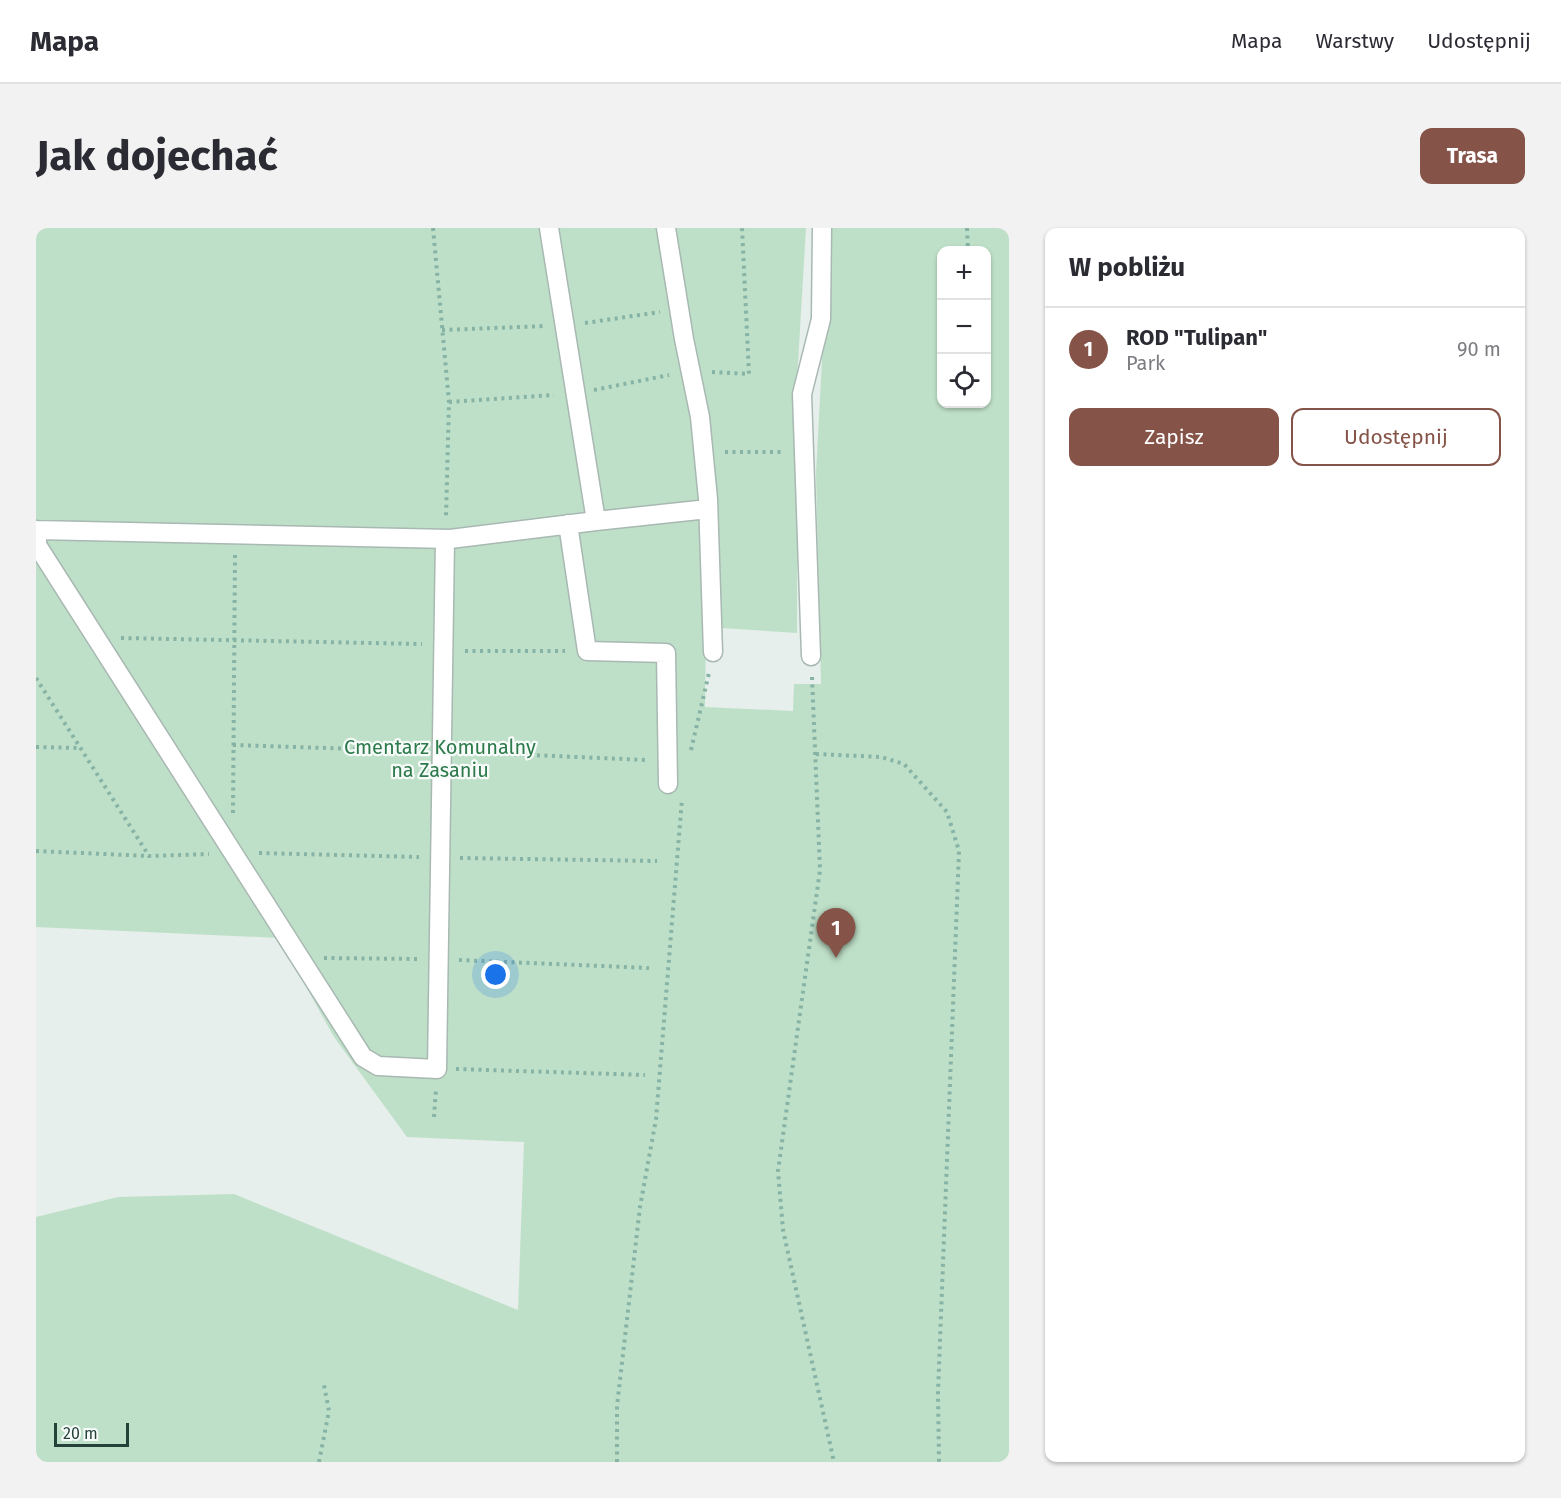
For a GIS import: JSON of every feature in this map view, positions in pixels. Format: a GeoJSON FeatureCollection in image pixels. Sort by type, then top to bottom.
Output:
{"type":"FeatureCollection","features":[{"type":"Feature","properties":{"kind":"street"},"geometry":{"type":"LineString","coordinates":[[549,228],[596,521]]}},
{"type":"Feature","properties":{"kind":"street"},"geometry":{"type":"LineString","coordinates":[[666,228],[700,417],[704,452],[713,652]]}},
{"type":"Feature","properties":{"kind":"street"},"geometry":{"type":"LineString","coordinates":[[811,656],[802,394],[821,319],[822,228]]}},
{"type":"Feature","properties":{"kind":"street"},"geometry":{"type":"LineString","coordinates":[[445,539],[437,1068],[378,1066],[363,1057],[37,545],[36,530],[445,539],[708,509]]}},
{"type":"Feature","properties":{"kind":"street"},"geometry":{"type":"LineString","coordinates":[[568,524],[587,651],[666,653],[667,761],[675,789]]}},
{"type":"Feature","properties":{"kind":"path"},"geometry":{"type":"LineString","coordinates":[[433,228],[449,402],[445,539]]}},
{"type":"Feature","properties":{"kind":"path"},"geometry":{"type":"LineString","coordinates":[[449,402],[575,394],[691,371],[749,374],[742,228]]}},
{"type":"Feature","properties":{"kind":"path"},"geometry":{"type":"LineString","coordinates":[[968,228],[968,246]]}},
{"type":"Feature","properties":{"kind":"path"},"geometry":{"type":"LineString","coordinates":[[442,330],[564,326],[679,309]]}},
{"type":"Feature","properties":{"kind":"path"},"geometry":{"type":"LineString","coordinates":[[704,452],[792,452]]}},
{"type":"Feature","properties":{"kind":"path"},"geometry":{"type":"LineString","coordinates":[[233,817],[235,535]]}},
{"type":"Feature","properties":{"kind":"path"},"geometry":{"type":"LineString","coordinates":[[96,638],[587,651]]}},
{"type":"Feature","properties":{"kind":"path"},"geometry":{"type":"LineString","coordinates":[[688,760],[713,652]]}},
{"type":"Feature","properties":{"kind":"path"},"geometry":{"type":"LineString","coordinates":[[811,656],[820,870],[778,1171],[783,1230],[834,1462]]}},
{"type":"Feature","properties":{"kind":"path"},"geometry":{"type":"LineString","coordinates":[[36,678],[149,856]]}},
{"type":"Feature","properties":{"kind":"path"},"geometry":{"type":"LineString","coordinates":[[233,745],[667,761]]}},
{"type":"Feature","properties":{"kind":"path"},"geometry":{"type":"LineString","coordinates":[[36,747],[81,748]]}},
{"type":"Feature","properties":{"kind":"path"},"geometry":{"type":"LineString","coordinates":[[816,754],[881,757],[904,764],[947,813],[959,851],[938,1392],[939,1462]]}},
{"type":"Feature","properties":{"kind":"path"},"geometry":{"type":"LineString","coordinates":[[618,1462],[617,1406],[640,1206],[656,1119],[675,789]]}},
{"type":"Feature","properties":{"kind":"path"},"geometry":{"type":"LineString","coordinates":[[36,851],[149,856],[233,853]]}},
{"type":"Feature","properties":{"kind":"path"},"geometry":{"type":"LineString","coordinates":[[300,958],[439,959],[649,968]]}},
{"type":"Feature","properties":{"kind":"path"},"geometry":{"type":"LineString","coordinates":[[437,1068],[645,1075]]}},
{"type":"Feature","properties":{"kind":"path"},"geometry":{"type":"LineString","coordinates":[[319,1462],[329,1412],[324,1385]]}},
{"type":"Feature","properties":{"kind":"green space","name":"Cmentarz Komunalny na Zasaniu"},"geometry":{"type":"Polygon","coordinates":[[[36,228],[806,228],[797,380],[797,633],[706,627],[705,707],[793,711],[794,684],[821,684],[816,473],[829,228],[1009,228],[1009,1462],[36,1462],[36,1217],[118,1197],[234,1194],[518,1310],[524,1142],[407,1137],[334,1037],[279,938],[36,927],[36,228]]]}},
{"type":"Feature","properties":{"kind":"place","name":"ROD \"Tulipan\""},"geometry":{"type":"Point","coordinates":[836,958]}}]}
